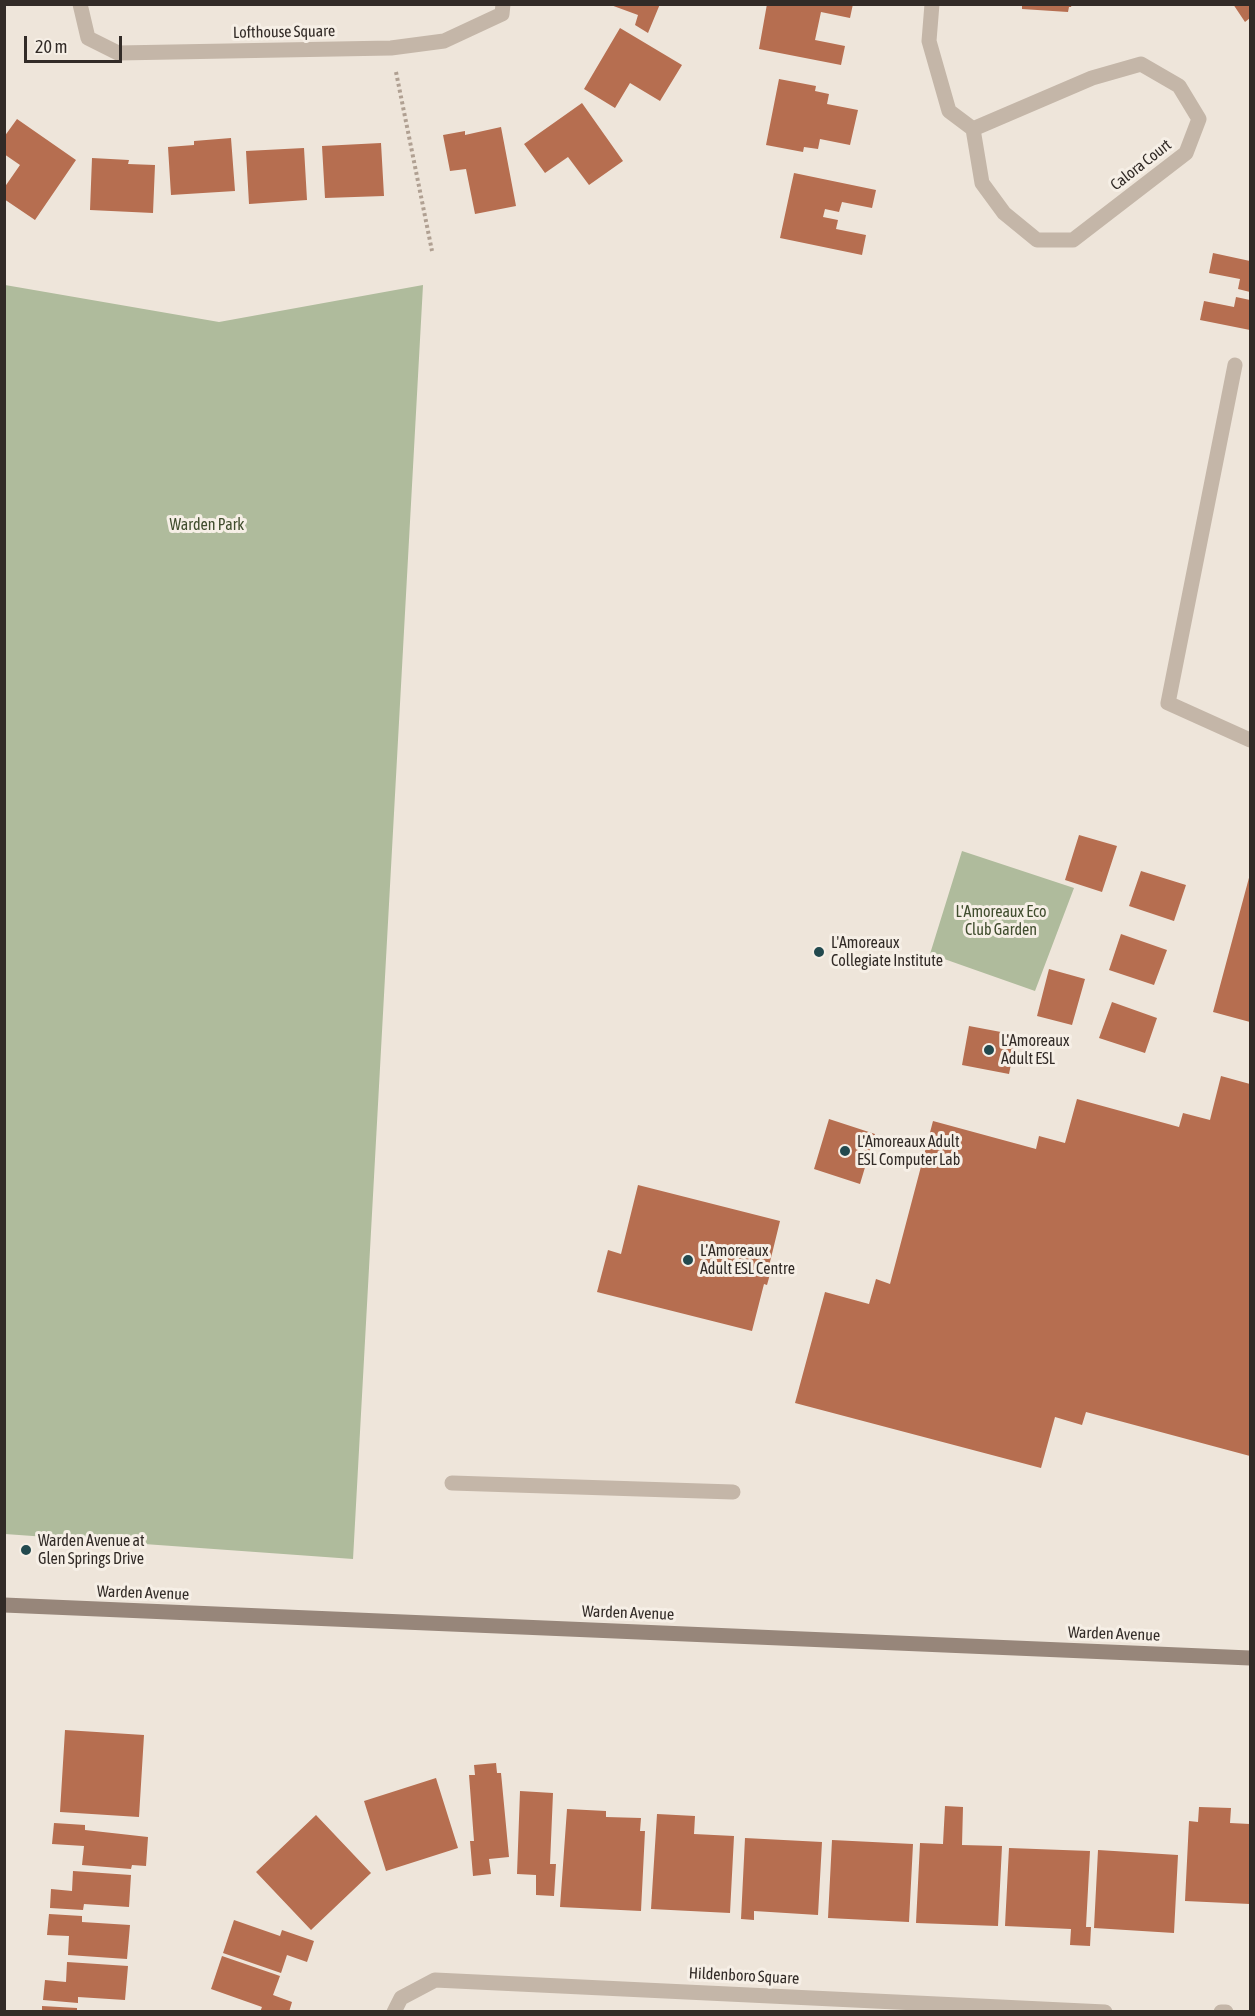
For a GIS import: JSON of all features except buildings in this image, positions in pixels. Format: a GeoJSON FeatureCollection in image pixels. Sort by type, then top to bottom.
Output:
{"type":"FeatureCollection","features":[{"type":"Feature","properties":{"kind":"main road","name":"Warden Avenue"},"geometry":{"type":"LineString","coordinates":[[4,1605],[1251,1658]]}},
{"type":"Feature","properties":{"kind":"street","name":"Lofthouse Square"},"geometry":{"type":"LineString","coordinates":[[80,4],[88,38],[118,53],[391,48],[444,41],[501,14],[503,4]]}},
{"type":"Feature","properties":{"kind":"street"},"geometry":{"type":"LineString","coordinates":[[932,4],[929,41],[949,111],[973,129]]}},
{"type":"Feature","properties":{"kind":"street","name":"Calora Court"},"geometry":{"type":"LineString","coordinates":[[1141,64],[1179,86],[1199,118],[1186,153],[1073,240],[1037,240],[1004,213],[982,183],[973,129],[1092,78],[1141,64]]}},
{"type":"Feature","properties":{"kind":"street"},"geometry":{"type":"LineString","coordinates":[[1235,365],[1168,703],[1251,740]]}},
{"type":"Feature","properties":{"kind":"street"},"geometry":{"type":"LineString","coordinates":[[452,1483],[733,1492]]}},
{"type":"Feature","properties":{"kind":"street","name":"Hildenboro Square"},"geometry":{"type":"LineString","coordinates":[[394,2012],[401,1998],[435,1980],[1105,2012]]}},
{"type":"Feature","properties":{"kind":"street"},"geometry":{"type":"LineString","coordinates":[[1221,2012],[1226,2012]]}},
{"type":"Feature","properties":{"kind":"path"},"geometry":{"type":"LineString","coordinates":[[391,48],[432,250]]}},
{"type":"Feature","properties":{"kind":"green space","name":"Warden Park"},"geometry":{"type":"Polygon","coordinates":[[[5,285],[219,322],[423,285],[353,1559],[5,1534],[5,285]]]}},
{"type":"Feature","properties":{"kind":"green space","name":"L'Amoreaux Eco Club Garden"},"geometry":{"type":"Polygon","coordinates":[[[962,851],[1074,888],[1035,991],[930,954],[962,851]]]}},
{"type":"Feature","properties":{"kind":"place","name":"L'Amoreaux Collegiate Institute"},"geometry":{"type":"Point","coordinates":[819,952]}},
{"type":"Feature","properties":{"kind":"place","name":"L'Amoreaux Adult ESL"},"geometry":{"type":"Point","coordinates":[989,1050]}},
{"type":"Feature","properties":{"kind":"place","name":"L'Amoreaux Adult ESL Computer Lab"},"geometry":{"type":"Point","coordinates":[845,1151]}},
{"type":"Feature","properties":{"kind":"place","name":"L'Amoreaux Adult ESL Centre"},"geometry":{"type":"Point","coordinates":[688,1260]}},
{"type":"Feature","properties":{"kind":"place","name":"Warden Avenue at Glen Springs Drive"},"geometry":{"type":"Point","coordinates":[26,1550]}}]}
